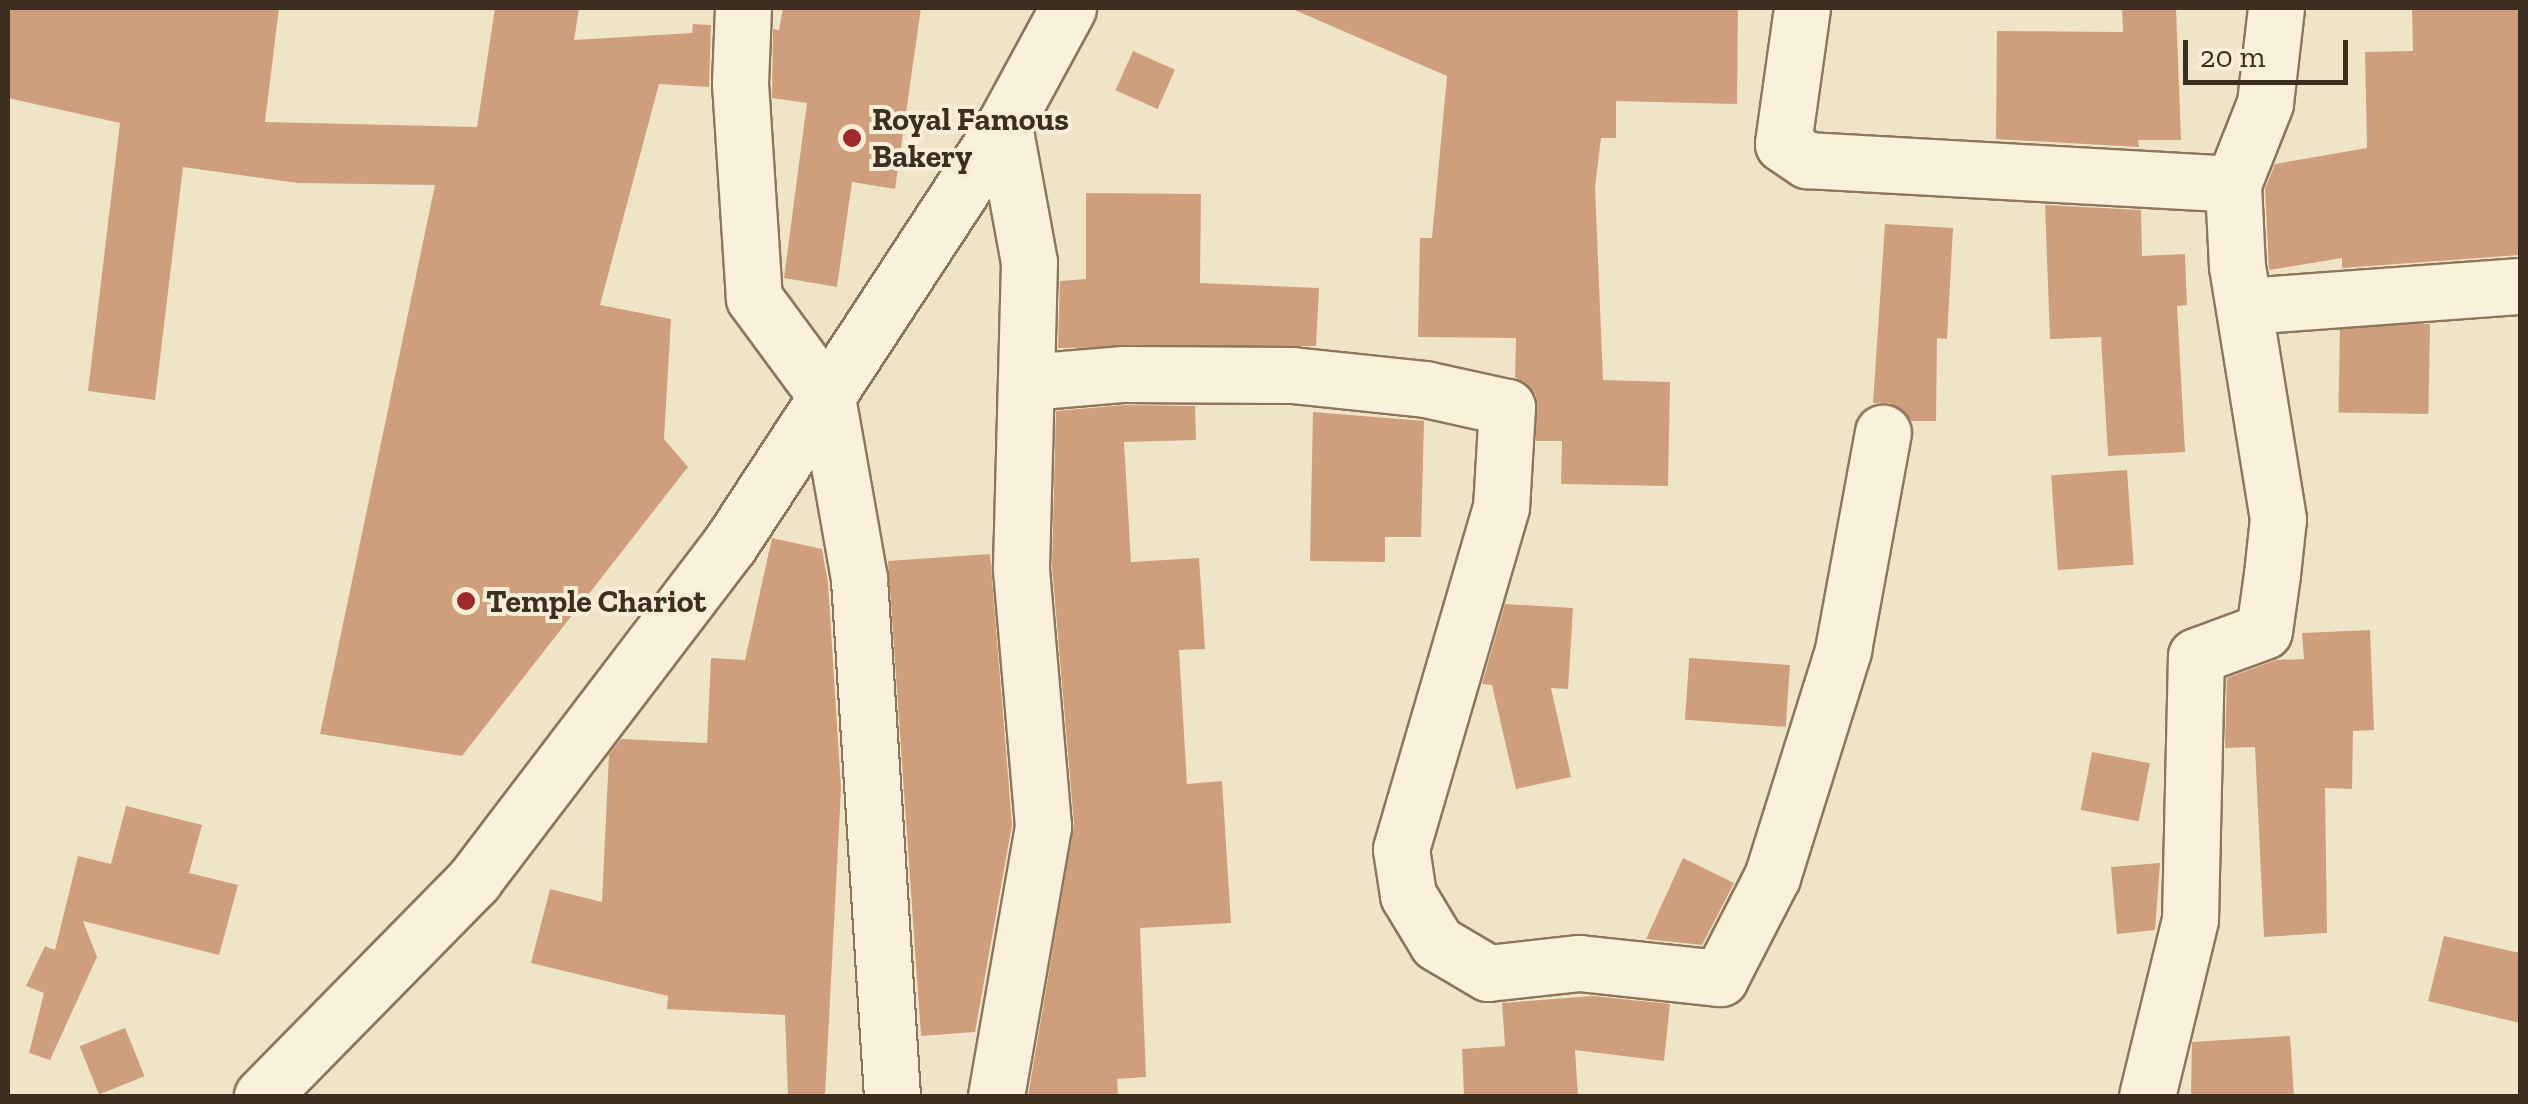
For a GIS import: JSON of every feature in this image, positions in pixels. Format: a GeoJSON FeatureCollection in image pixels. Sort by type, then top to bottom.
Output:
{"type":"FeatureCollection","features":[{"type":"Feature","properties":{"kind":"street"},"geometry":{"type":"LineString","coordinates":[[742,8],[740,83],[754,298],[827,397],[859,580],[892,1096]]}},
{"type":"Feature","properties":{"kind":"street"},"geometry":{"type":"LineString","coordinates":[[262,1096],[474,880],[730,544],[1004,126],[1068,8]]}},
{"type":"Feature","properties":{"kind":"street"},"geometry":{"type":"LineString","coordinates":[[1802,8],[1783,144],[1807,160],[2233,184]]}},
{"type":"Feature","properties":{"kind":"street"},"geometry":{"type":"LineString","coordinates":[[2147,1096],[2190,919],[2196,656],[2264,631],[2272,574],[2278,519],[2237,267],[2233,184],[2265,103],[2276,8]]}},
{"type":"Feature","properties":{"kind":"street"},"geometry":{"type":"LineString","coordinates":[[996,1096],[1043,826],[1021,566],[1029,262],[1004,126]]}},
{"type":"Feature","properties":{"kind":"street"},"geometry":{"type":"LineString","coordinates":[[2246,306],[2520,286]]}},
{"type":"Feature","properties":{"kind":"street"},"geometry":{"type":"LineString","coordinates":[[1028,382],[1124,374],[1292,374],[1425,390],[1507,407],[1501,507],[1401,849],[1408,896],[1438,943],[1488,973],[1579,963],[1720,978],[1772,877],[1843,650],[1882,433]]}},
{"type":"Feature","properties":{"kind":"building"},"geometry":{"type":"Polygon","coordinates":[[[8,8],[279,8],[265,122],[477,127],[495,8],[579,8],[574,40],[692,33],[693,24],[711,25],[709,87],[659,84],[600,305],[671,319],[664,439],[688,467],[462,756],[320,734],[435,185],[298,183],[183,167],[155,400],[88,391],[120,123],[8,98],[8,8]]]}},
{"type":"Feature","properties":{"kind":"building","name":"Royal Famous Bakery"},"geometry":{"type":"Polygon","coordinates":[[[783,8],[921,8],[895,189],[852,182],[837,287],[784,278],[807,103],[772,98],[773,29],[779,30],[783,8]]]}},
{"type":"Feature","properties":{"kind":"building"},"geometry":{"type":"Polygon","coordinates":[[[1290,8],[1738,8],[1737,104],[1616,101],[1616,138],[1601,138],[1595,187],[1603,380],[1670,382],[1668,486],[1561,484],[1562,441],[1536,441],[1536,395],[1515,377],[1516,338],[1418,337],[1420,238],[1432,238],[1447,76],[1290,8]]]}},
{"type":"Feature","properties":{"kind":"building"},"geometry":{"type":"Polygon","coordinates":[[[2122,8],[2176,8],[2181,140],[2138,140],[2139,147],[1996,139],[1997,31],[2123,32],[2122,8]]]}},
{"type":"Feature","properties":{"kind":"building"},"geometry":{"type":"Polygon","coordinates":[[[2412,8],[2520,8],[2520,255],[2342,268],[2342,258],[2269,270],[2265,189],[2275,164],[2367,148],[2365,52],[2413,51],[2412,8]]]}},
{"type":"Feature","properties":{"kind":"building"},"geometry":{"type":"Polygon","coordinates":[[[1133,51],[1175,70],[1158,109],[1116,90],[1133,51]]]}},
{"type":"Feature","properties":{"kind":"building"},"geometry":{"type":"Polygon","coordinates":[[[1086,193],[1201,194],[1200,283],[1319,288],[1316,346],[1058,348],[1060,281],[1086,279],[1086,193]]]}},
{"type":"Feature","properties":{"kind":"building"},"geometry":{"type":"Polygon","coordinates":[[[2045,205],[2141,210],[2142,256],[2185,254],[2187,305],[2177,306],[2185,452],[2108,456],[2101,337],[2050,339],[2045,205]]]}},
{"type":"Feature","properties":{"kind":"building"},"geometry":{"type":"Polygon","coordinates":[[[1885,224],[1953,228],[1947,339],[1937,338],[1936,421],[1912,421],[1890,403],[1873,403],[1885,224]]]}},
{"type":"Feature","properties":{"kind":"building"},"geometry":{"type":"Polygon","coordinates":[[[2340,322],[2430,324],[2428,414],[2338,412],[2340,322]]]}},
{"type":"Feature","properties":{"kind":"building"},"geometry":{"type":"Polygon","coordinates":[[[1125,405],[1195,406],[1196,440],[1124,442],[1131,562],[1199,558],[1205,649],[1179,650],[1187,784],[1222,781],[1231,923],[1140,928],[1146,1077],[1117,1079],[1118,1096],[1028,1096],[1074,824],[1052,566],[1056,411],[1125,405]]]}},
{"type":"Feature","properties":{"kind":"building"},"geometry":{"type":"Polygon","coordinates":[[[1313,412],[1424,421],[1421,537],[1385,537],[1385,562],[1310,561],[1313,412]]]}},
{"type":"Feature","properties":{"kind":"building"},"geometry":{"type":"Polygon","coordinates":[[[2127,470],[2134,565],[2058,570],[2051,475],[2127,470]]]}},
{"type":"Feature","properties":{"kind":"building"},"geometry":{"type":"Polygon","coordinates":[[[772,538],[822,549],[828,583],[841,789],[825,1096],[788,1096],[785,1015],[667,1009],[668,996],[531,963],[550,889],[602,902],[609,754],[621,739],[707,743],[711,658],[745,660],[772,538]]]}},
{"type":"Feature","properties":{"kind":"building"},"geometry":{"type":"Polygon","coordinates":[[[990,554],[1012,825],[975,1032],[921,1036],[888,561],[990,554]]]}},
{"type":"Feature","properties":{"kind":"building"},"geometry":{"type":"Polygon","coordinates":[[[1505,604],[1573,608],[1568,689],[1551,688],[1571,777],[1516,789],[1492,685],[1482,684],[1505,604]]]}},
{"type":"Feature","properties":{"kind":"building"},"geometry":{"type":"Polygon","coordinates":[[[2370,630],[2374,730],[2353,731],[2352,789],[2325,788],[2327,933],[2264,937],[2255,747],[2225,748],[2227,678],[2276,660],[2304,659],[2302,633],[2370,630]]]}},
{"type":"Feature","properties":{"kind":"building"},"geometry":{"type":"Polygon","coordinates":[[[1689,658],[1790,665],[1786,727],[1685,720],[1689,658]]]}},
{"type":"Feature","properties":{"kind":"building"},"geometry":{"type":"Polygon","coordinates":[[[2092,752],[2150,763],[2139,821],[2081,810],[2092,752]]]}},
{"type":"Feature","properties":{"kind":"building"},"geometry":{"type":"Polygon","coordinates":[[[126,806],[202,825],[189,873],[238,885],[219,955],[83,921],[97,957],[50,1060],[29,1053],[44,993],[26,986],[45,946],[55,950],[78,856],[111,864],[126,806]]]}},
{"type":"Feature","properties":{"kind":"building"},"geometry":{"type":"Polygon","coordinates":[[[1683,858],[1734,883],[1702,945],[1646,939],[1683,858]]]}},
{"type":"Feature","properties":{"kind":"building"},"geometry":{"type":"Polygon","coordinates":[[[2160,863],[2155,930],[2117,934],[2111,867],[2160,863]]]}},
{"type":"Feature","properties":{"kind":"building"},"geometry":{"type":"Polygon","coordinates":[[[2444,936],[2520,953],[2520,1023],[2428,1001],[2444,936]]]}},
{"type":"Feature","properties":{"kind":"building"},"geometry":{"type":"Polygon","coordinates":[[[1593,996],[1670,1004],[1664,1061],[1575,1050],[1578,1096],[1464,1096],[1462,1049],[1505,1046],[1502,1003],[1593,996]]]}},
{"type":"Feature","properties":{"kind":"building"},"geometry":{"type":"Polygon","coordinates":[[[125,1028],[144,1076],[99,1095],[80,1046],[125,1028]]]}},
{"type":"Feature","properties":{"kind":"building"},"geometry":{"type":"Polygon","coordinates":[[[2290,1036],[2294,1096],[2191,1096],[2192,1042],[2290,1036]]]}},
{"type":"Feature","properties":{"kind":"place","name":"Royal Famous Bakery"},"geometry":{"type":"Point","coordinates":[852,138]}},
{"type":"Feature","properties":{"kind":"place","name":"Temple Chariot"},"geometry":{"type":"Point","coordinates":[466,601]}}]}
